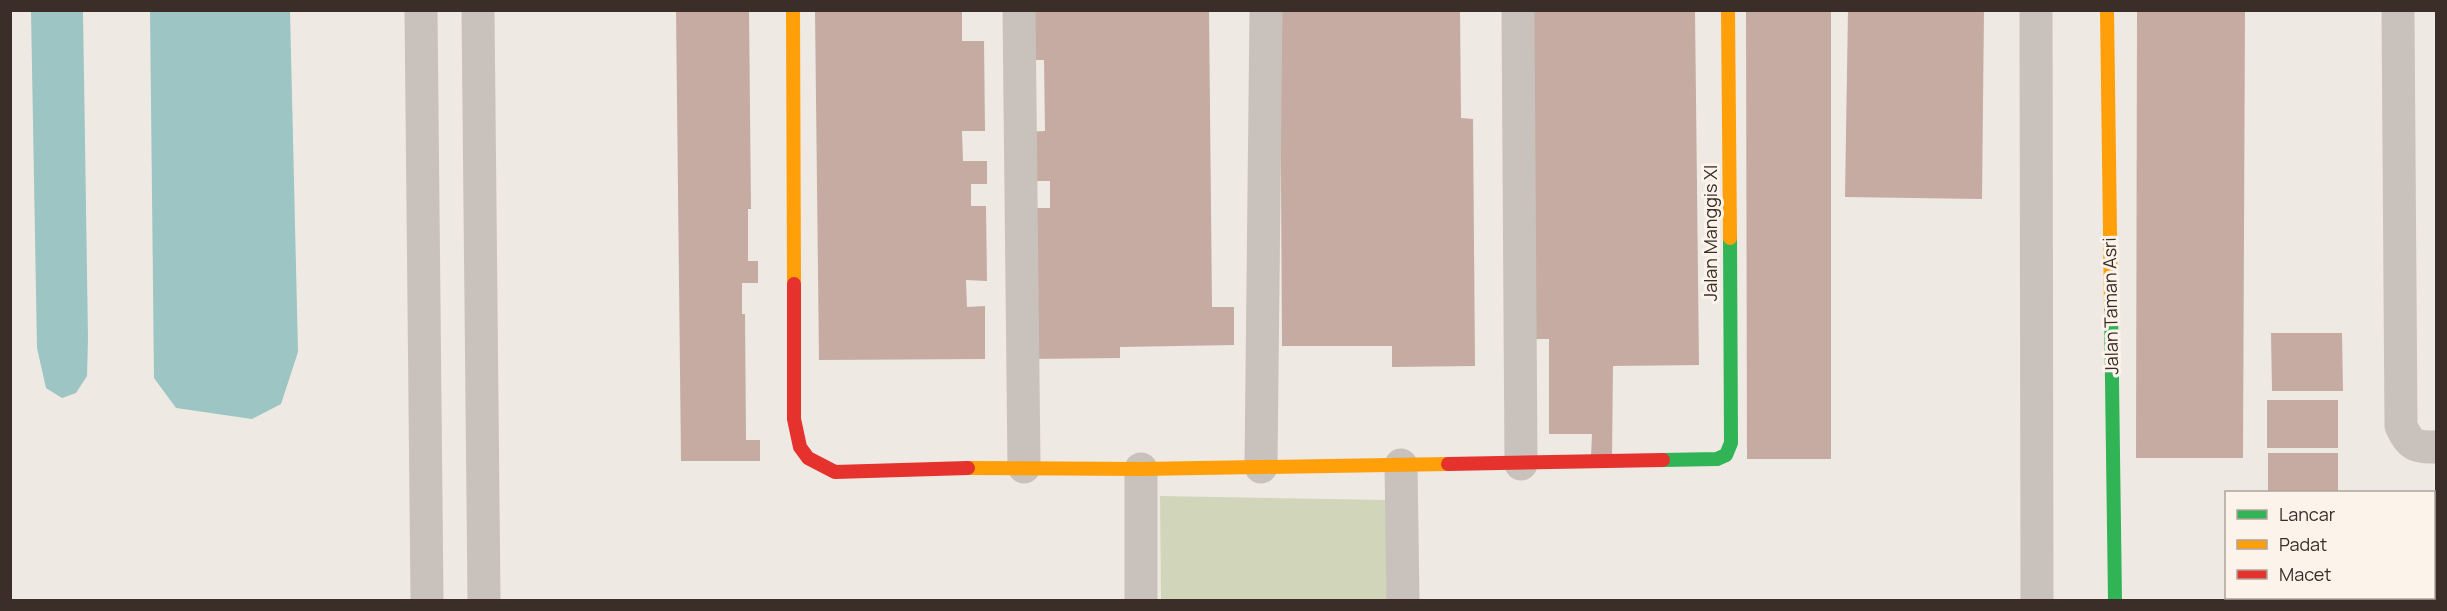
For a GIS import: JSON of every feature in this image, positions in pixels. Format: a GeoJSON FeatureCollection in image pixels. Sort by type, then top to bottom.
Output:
{"type":"FeatureCollection","features":[{"type":"Feature","properties":{"kind":"street"},"geometry":{"type":"LineString","coordinates":[[421,10],[427,600]]}},
{"type":"Feature","properties":{"kind":"street"},"geometry":{"type":"LineString","coordinates":[[478,10],[484,600]]}},
{"type":"Feature","properties":{"kind":"street"},"geometry":{"type":"LineString","coordinates":[[793,10],[794,418],[800,450],[815,465],[835,472],[1024,467],[1141,469],[1521,464],[1518,10]]}},
{"type":"Feature","properties":{"kind":"street"},"geometry":{"type":"LineString","coordinates":[[1019,10],[1024,467]]}},
{"type":"Feature","properties":{"kind":"street"},"geometry":{"type":"LineString","coordinates":[[1261,467],[1266,10]]}},
{"type":"Feature","properties":{"kind":"street","name":"Jalan Manggis XI"},"geometry":{"type":"LineString","coordinates":[[1521,464],[1717,459],[1726,455],[1731,443],[1728,10]]}},
{"type":"Feature","properties":{"kind":"street"},"geometry":{"type":"LineString","coordinates":[[2036,10],[2037,600]]}},
{"type":"Feature","properties":{"kind":"street","name":"Jalan Taman Asri"},"geometry":{"type":"LineString","coordinates":[[2107,10],[2115,600]]}},
{"type":"Feature","properties":{"kind":"street"},"geometry":{"type":"LineString","coordinates":[[2398,10],[2401,426],[2407,440],[2419,447],[2436,447]]}},
{"type":"Feature","properties":{"kind":"street"},"geometry":{"type":"LineString","coordinates":[[1401,465],[1403,600]]}},
{"type":"Feature","properties":{"kind":"street"},"geometry":{"type":"LineString","coordinates":[[1141,469],[1141,600]]}},
{"type":"Feature","properties":{"kind":"green space"},"geometry":{"type":"Polygon","coordinates":[[[1160,496],[1387,500],[1387,600],[1161,600],[1160,496]]]}},
{"type":"Feature","properties":{"kind":"water"},"geometry":{"type":"Polygon","coordinates":[[[31,11],[83,11],[87,376],[76,393],[62,398],[46,388],[37,348],[31,11]]]}},
{"type":"Feature","properties":{"kind":"water"},"geometry":{"type":"Polygon","coordinates":[[[150,11],[290,11],[298,352],[281,404],[252,419],[176,408],[154,378],[150,11]]]}},
{"type":"Feature","properties":{"kind":"building"},"geometry":{"type":"Polygon","coordinates":[[[676,10],[749,10],[751,209],[748,209],[748,261],[758,261],[758,283],[742,283],[742,314],[745,314],[746,440],[760,440],[760,461],[681,461],[676,10]]]}},
{"type":"Feature","properties":{"kind":"building"},"geometry":{"type":"Polygon","coordinates":[[[815,10],[962,10],[962,41],[984,41],[985,131],[962,131],[963,161],[987,161],[987,184],[971,184],[971,206],[986,206],[987,281],[966,280],[967,307],[985,306],[985,359],[819,360],[815,10]]]}},
{"type":"Feature","properties":{"kind":"building"},"geometry":{"type":"Polygon","coordinates":[[[1025,10],[1209,10],[1212,307],[1234,307],[1234,345],[1120,347],[1120,358],[1028,359],[1026,208],[1050,208],[1050,181],[1025,181],[1025,132],[1045,131],[1044,60],[1026,60],[1025,10]]]}},
{"type":"Feature","properties":{"kind":"building"},"geometry":{"type":"Polygon","coordinates":[[[1280,10],[1460,10],[1461,118],[1473,119],[1475,366],[1392,367],[1392,346],[1282,346],[1280,10]]]}},
{"type":"Feature","properties":{"kind":"building"},"geometry":{"type":"Polygon","coordinates":[[[1526,10],[1695,10],[1699,365],[1613,366],[1612,458],[1591,457],[1592,434],[1549,434],[1549,339],[1528,339],[1526,10]]]}},
{"type":"Feature","properties":{"kind":"building"},"geometry":{"type":"Polygon","coordinates":[[[1746,10],[1831,10],[1831,459],[1747,459],[1746,10]]]}},
{"type":"Feature","properties":{"kind":"building"},"geometry":{"type":"Polygon","coordinates":[[[1848,10],[1984,10],[1982,199],[1845,197],[1848,10]]]}},
{"type":"Feature","properties":{"kind":"building"},"geometry":{"type":"Polygon","coordinates":[[[2137,10],[2245,10],[2243,458],[2136,458],[2137,10]]]}},
{"type":"Feature","properties":{"kind":"building"},"geometry":{"type":"Polygon","coordinates":[[[2271,333],[2342,333],[2343,391],[2272,391],[2271,333]]]}},
{"type":"Feature","properties":{"kind":"building"},"geometry":{"type":"Polygon","coordinates":[[[2267,400],[2338,400],[2338,448],[2267,448],[2267,400]]]}},
{"type":"Feature","properties":{"kind":"building"},"geometry":{"type":"Polygon","coordinates":[[[2268,453],[2338,453],[2338,491],[2268,491],[2268,453]]]}},
{"type":"Feature","properties":{"kind":"traffic: fast"},"geometry":{"type":"LineString","coordinates":[[1663,460],[1717,459],[1726,455],[1731,443],[1730,238]]}},
{"type":"Feature","properties":{"kind":"traffic: fast"},"geometry":{"type":"LineString","coordinates":[[2111,307],[2115,600]]}},
{"type":"Feature","properties":{"kind":"traffic: slow"},"geometry":{"type":"LineString","coordinates":[[793,10],[794,284]]}},
{"type":"Feature","properties":{"kind":"traffic: slow"},"geometry":{"type":"LineString","coordinates":[[1728,10],[1730,238]]}},
{"type":"Feature","properties":{"kind":"traffic: slow"},"geometry":{"type":"LineString","coordinates":[[2107,10],[2111,307]]}},
{"type":"Feature","properties":{"kind":"traffic: slow"},"geometry":{"type":"LineString","coordinates":[[968,468],[1141,469],[1448,464]]}},
{"type":"Feature","properties":{"kind":"traffic: jam"},"geometry":{"type":"LineString","coordinates":[[794,284],[794,419],[800,447],[808,458],[835,472],[968,468]]}},
{"type":"Feature","properties":{"kind":"traffic: jam"},"geometry":{"type":"LineString","coordinates":[[1448,464],[1663,460]]}}]}
